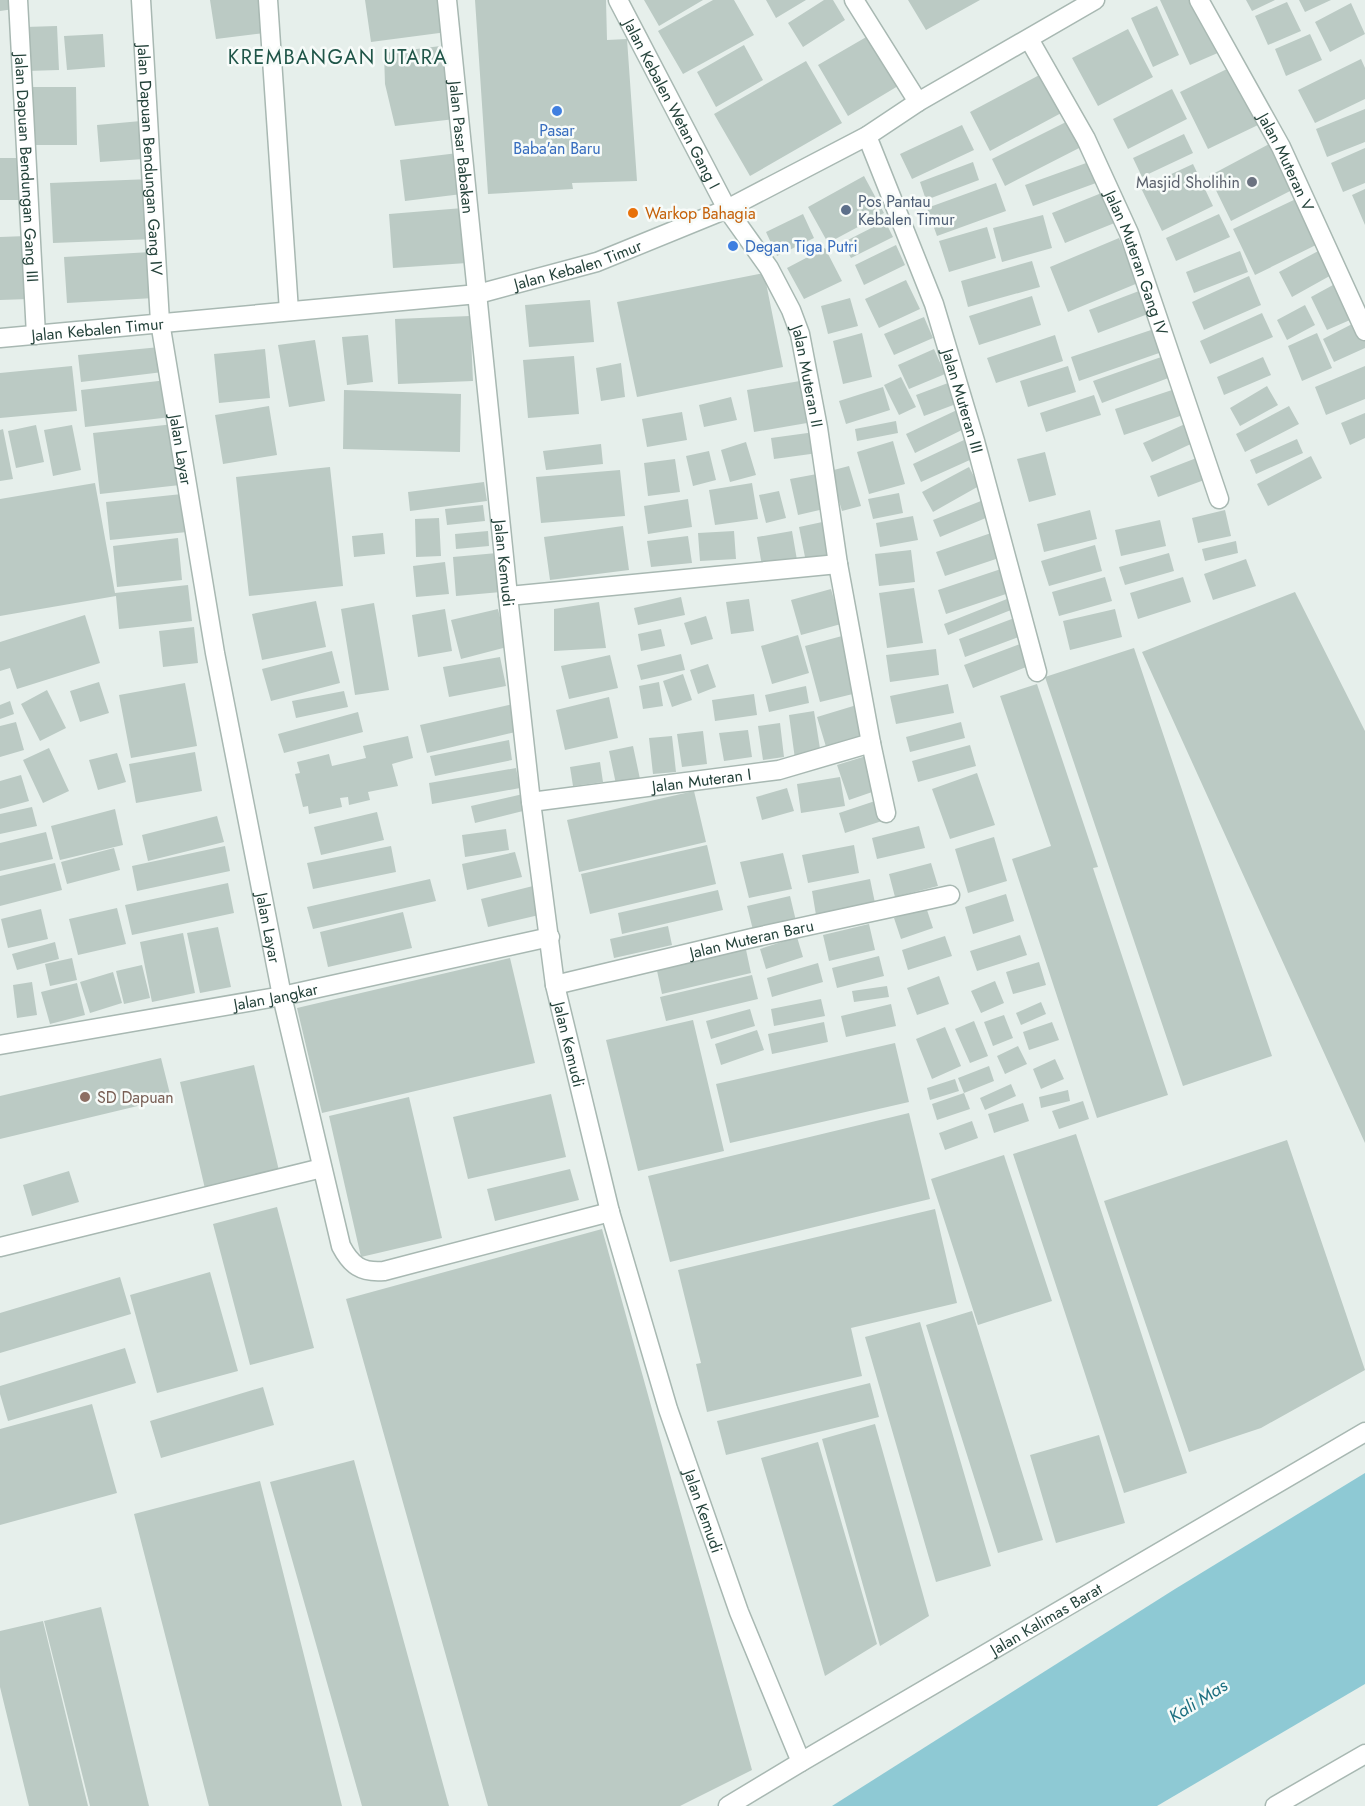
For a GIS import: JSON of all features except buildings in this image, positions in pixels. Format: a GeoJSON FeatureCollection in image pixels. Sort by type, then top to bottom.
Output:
{"type":"FeatureCollection","features":[{"type":"Feature","properties":{"kind":"street","name":"Jalan Dapuan Bendungan Gang III"},"geometry":{"type":"LineString","coordinates":[[18,0],[36,335]]}},
{"type":"Feature","properties":{"kind":"street","name":"Jalan Dapuan Bendungan Gang IV"},"geometry":{"type":"LineString","coordinates":[[141,0],[160,322]]}},
{"type":"Feature","properties":{"kind":"street"},"geometry":{"type":"LineString","coordinates":[[268,0],[289,311]]}},
{"type":"Feature","properties":{"kind":"street","name":"Jalan Pasar Babakan"},"geometry":{"type":"LineString","coordinates":[[447,0],[478,294]]}},
{"type":"Feature","properties":{"kind":"street","name":"Jalan Kebalen Wetan Gang I"},"geometry":{"type":"LineString","coordinates":[[618,0],[727,209]]}},
{"type":"Feature","properties":{"kind":"street"},"geometry":{"type":"LineString","coordinates":[[854,0],[918,102]]}},
{"type":"Feature","properties":{"kind":"street","name":"Jalan Kebalen Timur"},"geometry":{"type":"LineString","coordinates":[[0,338],[478,294],[597,262],[727,209],[867,136],[918,102],[1095,0]]}},
{"type":"Feature","properties":{"kind":"street","name":"Jalan Muteran V"},"geometry":{"type":"LineString","coordinates":[[1198,0],[1281,147],[1365,331]]}},
{"type":"Feature","properties":{"kind":"street","name":"Jalan Muteran Gang IV"},"geometry":{"type":"LineString","coordinates":[[1029,39],[1086,139],[1129,233],[1220,499]]}},
{"type":"Feature","properties":{"kind":"street","name":"Jalan Muteran III"},"geometry":{"type":"LineString","coordinates":[[867,136],[934,304],[975,441],[1037,672]]}},
{"type":"Feature","properties":{"kind":"street","name":"Jalan Muteran II"},"geometry":{"type":"LineString","coordinates":[[727,209],[769,268],[791,310],[800,334],[818,428],[838,564],[886,813]]}},
{"type":"Feature","properties":{"kind":"street","name":"Jalan Kemudi"},"geometry":{"type":"LineString","coordinates":[[478,294],[508,596],[531,802],[555,985],[610,1212],[668,1409],[739,1612],[801,1761]]}},
{"type":"Feature","properties":{"kind":"street","name":"Jalan Layar"},"geometry":{"type":"LineString","coordinates":[[160,322],[216,653],[282,996],[341,1246],[349,1261],[362,1269],[373,1272],[384,1271],[610,1212]]}},
{"type":"Feature","properties":{"kind":"street"},"geometry":{"type":"LineString","coordinates":[[508,596],[838,564]]}},
{"type":"Feature","properties":{"kind":"street","name":"Jalan Muteran I"},"geometry":{"type":"LineString","coordinates":[[531,802],[779,770],[871,743]]}},
{"type":"Feature","properties":{"kind":"street","name":"Jalan Muteran Baru"},"geometry":{"type":"LineString","coordinates":[[555,985],[752,938],[950,895]]}},
{"type":"Feature","properties":{"kind":"street","name":"Jalan Jangkar"},"geometry":{"type":"LineString","coordinates":[[1,1039],[282,996],[550,937]]}},
{"type":"Feature","properties":{"kind":"street"},"geometry":{"type":"LineString","coordinates":[[0,1247],[322,1168]]}},
{"type":"Feature","properties":{"kind":"street","name":"Jalan Kalimas Barat"},"geometry":{"type":"LineString","coordinates":[[728,1806],[801,1761],[1365,1432]]}},
{"type":"Feature","properties":{"kind":"street"},"geometry":{"type":"LineString","coordinates":[[1275,1806],[1365,1754]]}},
{"type":"Feature","properties":{"kind":"water","name":"Kali Mas"},"geometry":{"type":"Polygon","coordinates":[[[1365,1473],[1365,1684],[1157,1806],[832,1806],[1175,1589],[1365,1473]]]}},
{"type":"Feature","properties":{"kind":"place","name":"Pasar Baba'an Baru"},"geometry":{"type":"Point","coordinates":[557,111]}},
{"type":"Feature","properties":{"kind":"place","name":"Masjid Sholihin"},"geometry":{"type":"Point","coordinates":[1252,182]}},
{"type":"Feature","properties":{"kind":"place","name":"Pos Pantau Kebalen Timur"},"geometry":{"type":"Point","coordinates":[846,210]}},
{"type":"Feature","properties":{"kind":"place","name":"Warkop Bahagia"},"geometry":{"type":"Point","coordinates":[633,213]}},
{"type":"Feature","properties":{"kind":"place","name":"Degan Tiga Putri"},"geometry":{"type":"Point","coordinates":[733,246]}},
{"type":"Feature","properties":{"kind":"place","name":"SD Dapuan"},"geometry":{"type":"Point","coordinates":[85,1097]}},
{"type":"Feature","properties":{"kind":"district","name":"KREMBANGAN UTARA"},"geometry":{"type":"Point","coordinates":[338,57]}}]}
